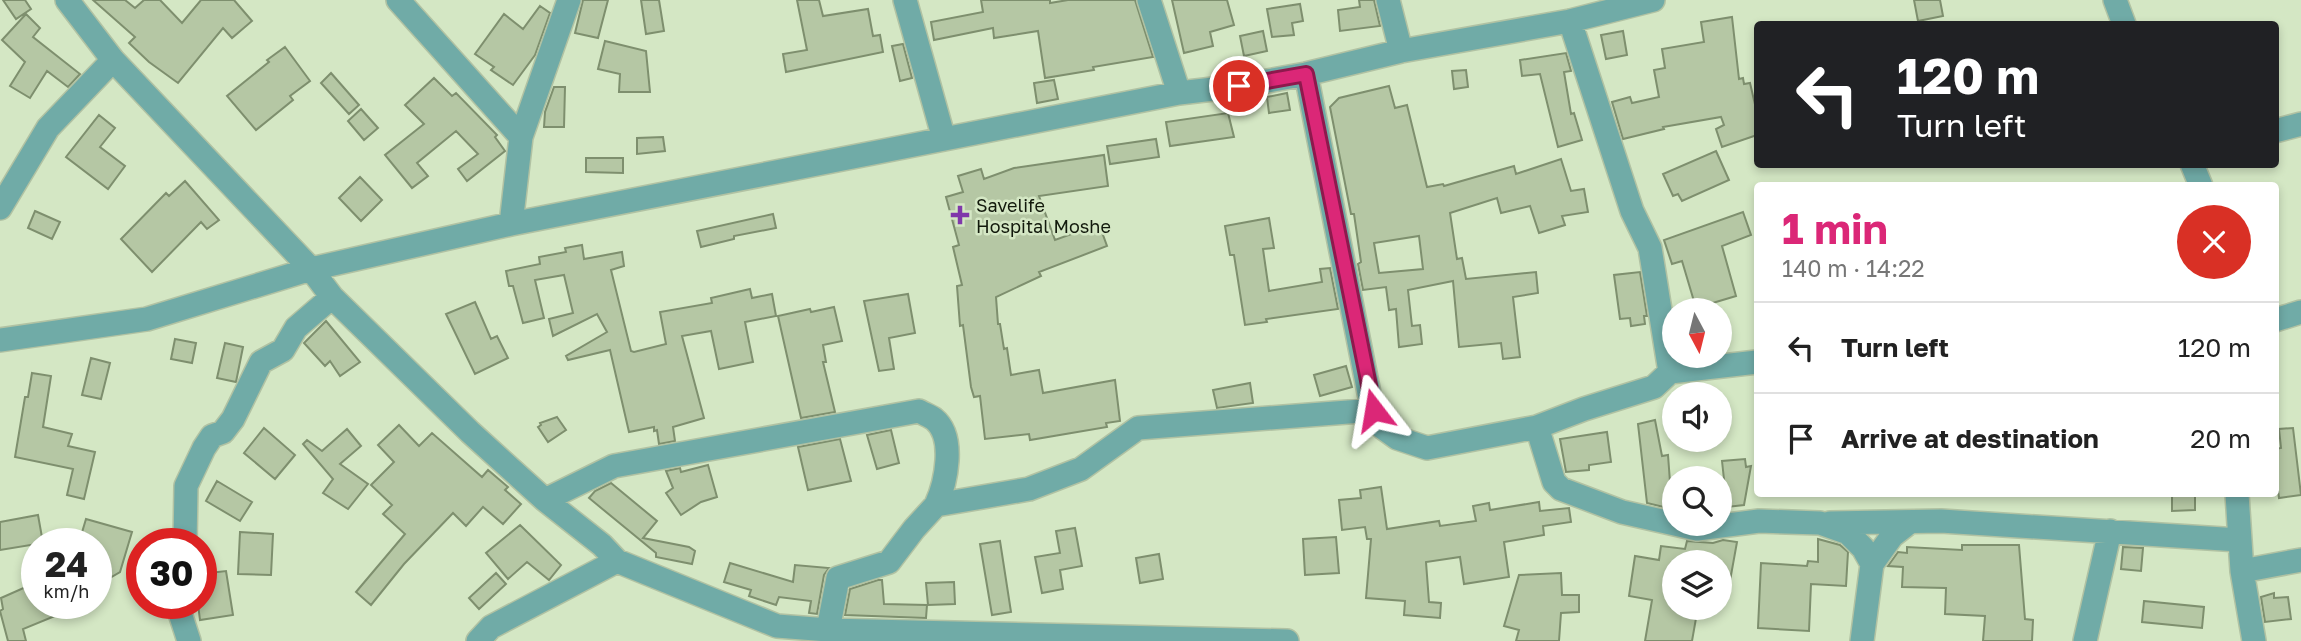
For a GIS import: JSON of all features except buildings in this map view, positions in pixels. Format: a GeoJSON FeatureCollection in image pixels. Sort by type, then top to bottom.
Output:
{"type":"FeatureCollection","features":[{"type":"Feature","properties":{"kind":"street"},"geometry":{"type":"LineString","coordinates":[[67,0],[113,60],[312,270],[332,297],[470,432],[545,500],[602,545],[617,561],[775,633],[828,629],[1287,641]]}},
{"type":"Feature","properties":{"kind":"street"},"geometry":{"type":"LineString","coordinates":[[398,0],[521,138]]}},
{"type":"Feature","properties":{"kind":"street"},"geometry":{"type":"LineString","coordinates":[[512,224],[521,138],[569,0]]}},
{"type":"Feature","properties":{"kind":"street"},"geometry":{"type":"LineString","coordinates":[[905,0],[944,139]]}},
{"type":"Feature","properties":{"kind":"street"},"geometry":{"type":"LineString","coordinates":[[1149,0],[1179,93]]}},
{"type":"Feature","properties":{"kind":"street"},"geometry":{"type":"LineString","coordinates":[[1388,0],[1401,51]]}},
{"type":"Feature","properties":{"kind":"street"},"geometry":{"type":"LineString","coordinates":[[2115,0],[2123,21]]}},
{"type":"Feature","properties":{"kind":"street"},"geometry":{"type":"LineString","coordinates":[[0,340],[147,319],[312,270],[512,224],[1179,93],[1306,74],[1401,51],[1570,21],[1645,1]]}},
{"type":"Feature","properties":{"kind":"street"},"geometry":{"type":"LineString","coordinates":[[1570,21],[1632,211],[1650,248],[1670,372]]}},
{"type":"Feature","properties":{"kind":"street"},"geometry":{"type":"LineString","coordinates":[[0,208],[48,128],[113,60]]}},
{"type":"Feature","properties":{"kind":"street"},"geometry":{"type":"LineString","coordinates":[[1306,74],[1374,410],[1388,433],[1427,449],[1537,428],[1584,409],[1654,387],[1670,372],[1754,362]]}},
{"type":"Feature","properties":{"kind":"street"},"geometry":{"type":"LineString","coordinates":[[2279,130],[2301,124]]}},
{"type":"Feature","properties":{"kind":"street"},"geometry":{"type":"LineString","coordinates":[[185,528],[186,486],[204,448],[212,436],[223,432],[233,419],[261,362],[283,350],[296,328],[332,297]]}},
{"type":"Feature","properties":{"kind":"street"},"geometry":{"type":"LineString","coordinates":[[2279,319],[2301,312]]}},
{"type":"Feature","properties":{"kind":"street"},"geometry":{"type":"LineString","coordinates":[[936,505],[1029,489],[1081,470],[1138,428],[1374,410]]}},
{"type":"Feature","properties":{"kind":"street"},"geometry":{"type":"LineString","coordinates":[[545,500],[614,466],[919,411],[936,420],[945,438],[948,468],[944,488],[936,505],[889,562],[838,578],[828,629]]}},
{"type":"Feature","properties":{"kind":"street"},"geometry":{"type":"LineString","coordinates":[[1537,428],[1554,482],[1561,489],[1622,512],[1697,529],[1759,521],[1941,521],[2239,540]]}},
{"type":"Feature","properties":{"kind":"street"},"geometry":{"type":"LineString","coordinates":[[2236,497],[2242,571],[2254,641]]}},
{"type":"Feature","properties":{"kind":"street"},"geometry":{"type":"LineString","coordinates":[[1862,641],[1872,564],[1892,536],[1910,522]]}},
{"type":"Feature","properties":{"kind":"street"},"geometry":{"type":"LineString","coordinates":[[1820,523],[1848,533],[1863,548],[1872,564]]}},
{"type":"Feature","properties":{"kind":"street"},"geometry":{"type":"LineString","coordinates":[[2085,641],[2110,531]]}},
{"type":"Feature","properties":{"kind":"street"},"geometry":{"type":"LineString","coordinates":[[2242,571],[2301,560]]}},
{"type":"Feature","properties":{"kind":"street"},"geometry":{"type":"LineString","coordinates":[[478,641],[491,627],[617,561]]}},
{"type":"Feature","properties":{"kind":"street"},"geometry":{"type":"LineString","coordinates":[[181,619],[188,641]]}},
{"type":"Feature","properties":{"kind":"place","name":"Savelife Hospital Moshe"},"geometry":{"type":"Point","coordinates":[960,215]}},
{"type":"Feature","properties":{"kind":"route"},"geometry":{"type":"LineString","coordinates":[[1239,86],[1306,74],[1374,410]]}}]}
